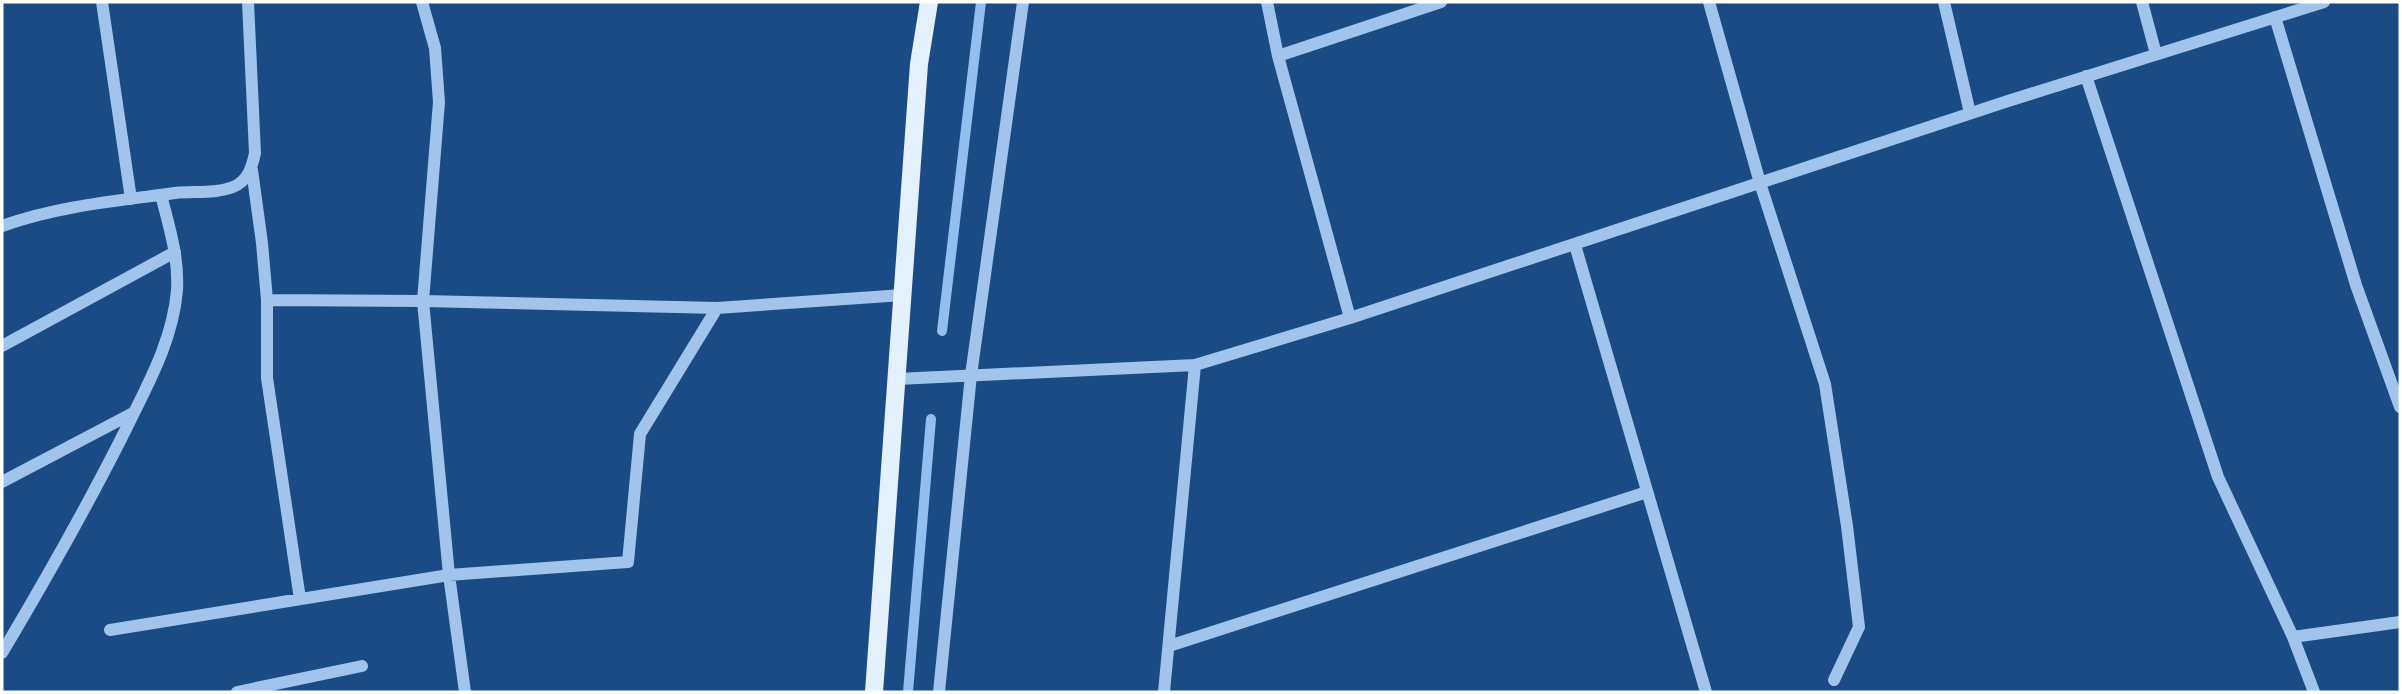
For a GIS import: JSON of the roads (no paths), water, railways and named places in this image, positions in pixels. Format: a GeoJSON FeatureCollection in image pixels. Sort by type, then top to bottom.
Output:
{"type":"FeatureCollection","features":[{"type":"Feature","properties":{"kind":"main road"},"geometry":{"type":"LineString","coordinates":[[874,692],[919,64],[929,2]]}},
{"type":"Feature","properties":{"kind":"street"},"geometry":{"type":"LineString","coordinates":[[102,2],[131,198]]}},
{"type":"Feature","properties":{"kind":"street"},"geometry":{"type":"LineString","coordinates":[[248,2],[255,153],[252,170],[267,300],[267,378],[300,599]]}},
{"type":"Feature","properties":{"kind":"street"},"geometry":{"type":"LineString","coordinates":[[422,2],[435,48],[439,102],[423,301],[449,575],[465,692]]}},
{"type":"Feature","properties":{"kind":"street"},"geometry":{"type":"LineString","coordinates":[[939,692],[971,376],[1023,2]]}},
{"type":"Feature","properties":{"kind":"street"},"geometry":{"type":"LineString","coordinates":[[1267,2],[1278,56],[1350,318]]}},
{"type":"Feature","properties":{"kind":"street"},"geometry":{"type":"LineString","coordinates":[[1278,56],[1441,2]]}},
{"type":"Feature","properties":{"kind":"street"},"geometry":{"type":"LineString","coordinates":[[1709,2],[1760,183],[1825,384],[1859,627],[1835,680]]}},
{"type":"Feature","properties":{"kind":"street"},"geometry":{"type":"LineString","coordinates":[[1944,2],[1970,113]]}},
{"type":"Feature","properties":{"kind":"street"},"geometry":{"type":"LineString","coordinates":[[2141,2],[2156,54]]}},
{"type":"Feature","properties":{"kind":"street"},"geometry":{"type":"LineString","coordinates":[[897,379],[1195,365],[1350,318],[1970,113],[2324,2]]}},
{"type":"Feature","properties":{"kind":"street"},"geometry":{"type":"LineString","coordinates":[[2275,17],[2356,285],[2400,407]]}},
{"type":"Feature","properties":{"kind":"street"},"geometry":{"type":"LineString","coordinates":[[2086,76],[2218,477],[2293,637],[2314,692]]}},
{"type":"Feature","properties":{"kind":"street"},"geometry":{"type":"LineString","coordinates":[[2,226],[79,205],[234,187],[252,170]]}},
{"type":"Feature","properties":{"kind":"street"},"geometry":{"type":"LineString","coordinates":[[2,653],[89,502],[156,369],[173,316],[177,287],[175,252],[161,195]]}},
{"type":"Feature","properties":{"kind":"street"},"geometry":{"type":"LineString","coordinates":[[1575,245],[1706,692]]}},
{"type":"Feature","properties":{"kind":"street"},"geometry":{"type":"LineString","coordinates":[[2,346],[175,252]]}},
{"type":"Feature","properties":{"kind":"street"},"geometry":{"type":"LineString","coordinates":[[267,300],[423,301],[718,309],[903,295]]}},
{"type":"Feature","properties":{"kind":"street"},"geometry":{"type":"LineString","coordinates":[[110,630],[449,575],[628,562],[640,434],[718,309]]}},
{"type":"Feature","properties":{"kind":"street"},"geometry":{"type":"LineString","coordinates":[[1164,692],[1195,365]]}},
{"type":"Feature","properties":{"kind":"street"},"geometry":{"type":"LineString","coordinates":[[2,482],[133,414]]}},
{"type":"Feature","properties":{"kind":"street"},"geometry":{"type":"LineString","coordinates":[[1169,646],[1647,492]]}},
{"type":"Feature","properties":{"kind":"street"},"geometry":{"type":"LineString","coordinates":[[2293,637],[2400,622]]}},
{"type":"Feature","properties":{"kind":"street"},"geometry":{"type":"LineString","coordinates":[[237,692],[362,666]]}},
{"type":"Feature","properties":{"kind":"waterway"},"geometry":{"type":"LineString","coordinates":[[942,331],[981,2]]}},
{"type":"Feature","properties":{"kind":"waterway"},"geometry":{"type":"LineString","coordinates":[[908,692],[931,419]]}}]}
